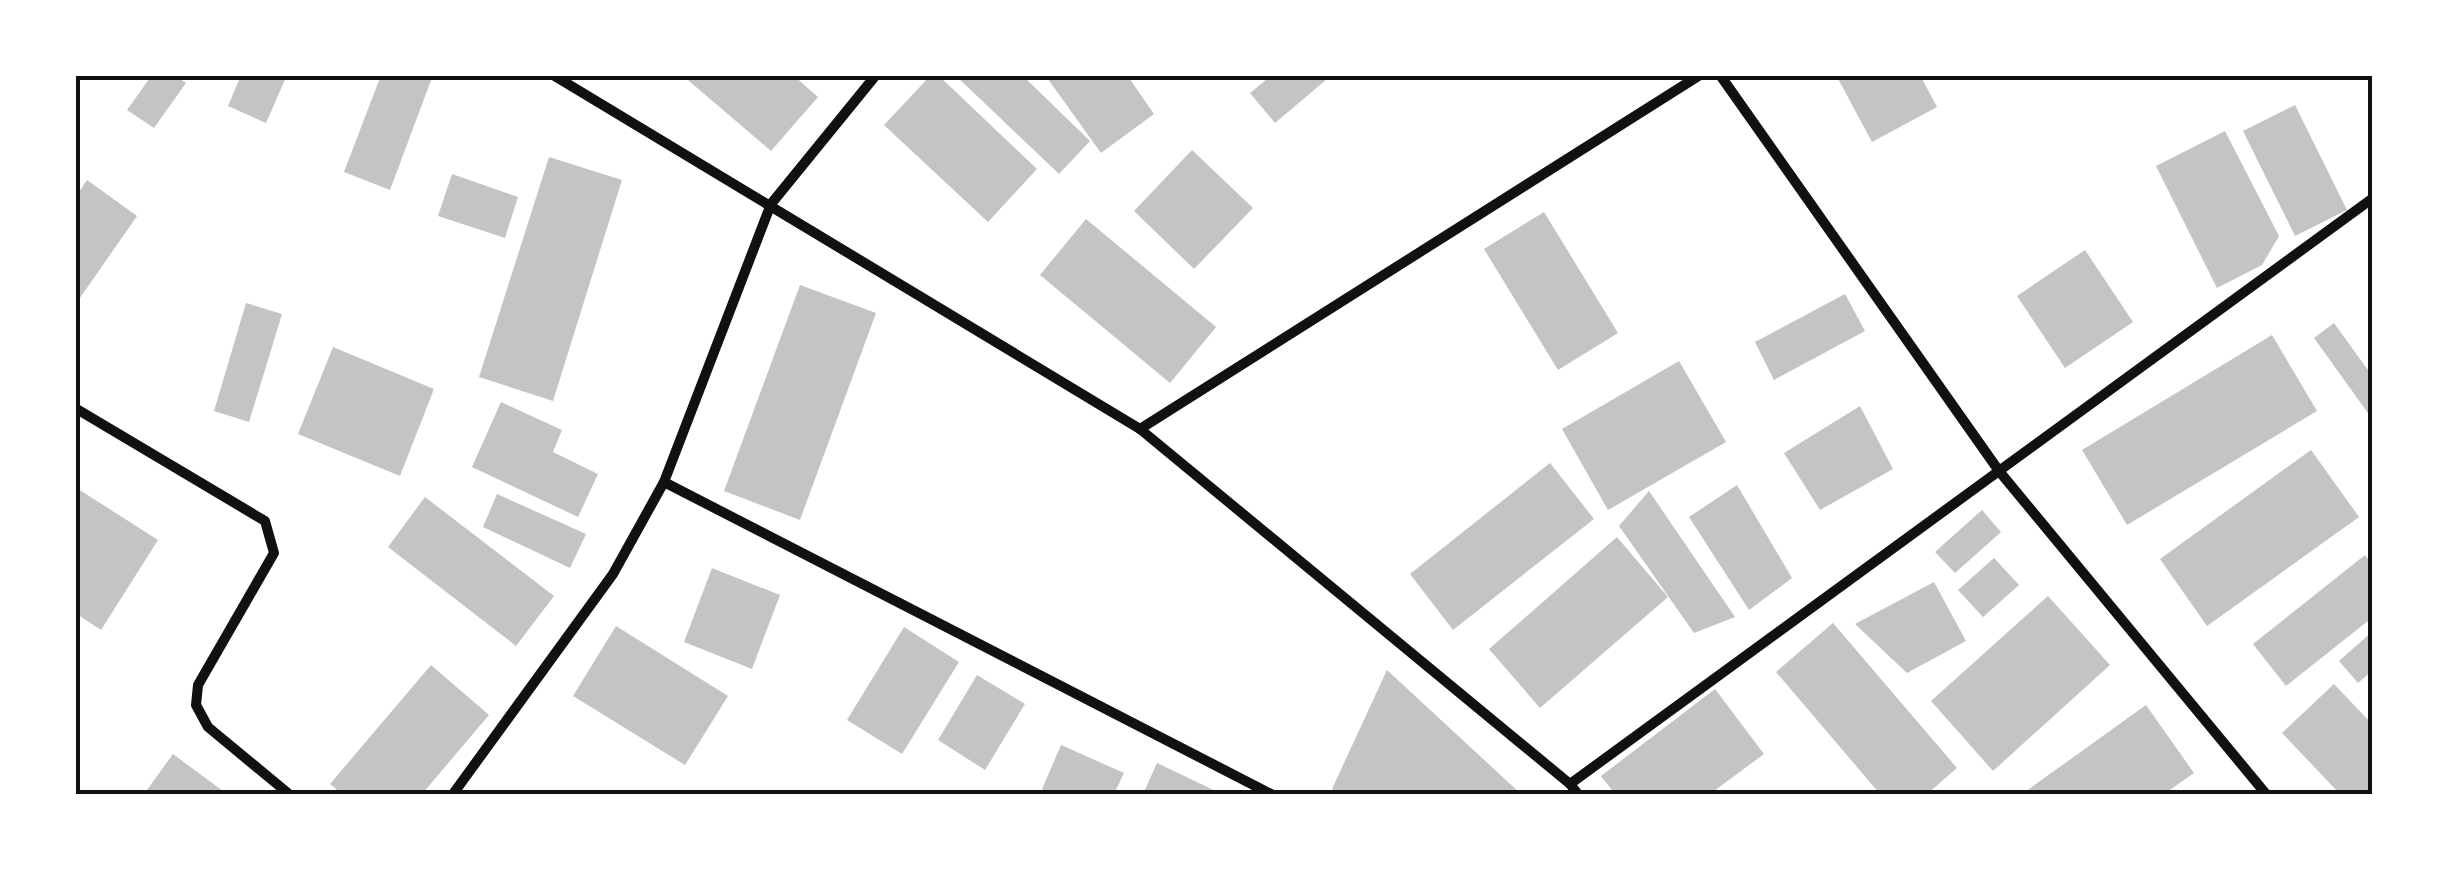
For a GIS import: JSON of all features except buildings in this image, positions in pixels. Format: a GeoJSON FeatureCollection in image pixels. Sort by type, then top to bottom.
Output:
{"type":"FeatureCollection","features":[{"type":"Feature","properties":{"kind":"street"},"geometry":{"type":"LineString","coordinates":[[553,75],[1140,429],[1578,794]]}},
{"type":"Feature","properties":{"kind":"street"},"geometry":{"type":"LineString","coordinates":[[454,794],[614,574],[664,482],[771,204],[876,75]]}},
{"type":"Feature","properties":{"kind":"street"},"geometry":{"type":"LineString","coordinates":[[1140,429],[1700,75]]}},
{"type":"Feature","properties":{"kind":"street"},"geometry":{"type":"LineString","coordinates":[[1720,75],[1999,471],[2266,794]]}},
{"type":"Feature","properties":{"kind":"street"},"geometry":{"type":"LineString","coordinates":[[1570,784],[2373,198]]}},
{"type":"Feature","properties":{"kind":"street"},"geometry":{"type":"LineString","coordinates":[[75,408],[265,522],[274,554],[198,685],[196,705],[208,726],[290,794]]}},
{"type":"Feature","properties":{"kind":"street"},"geometry":{"type":"LineString","coordinates":[[664,482],[1271,794]]}}]}
